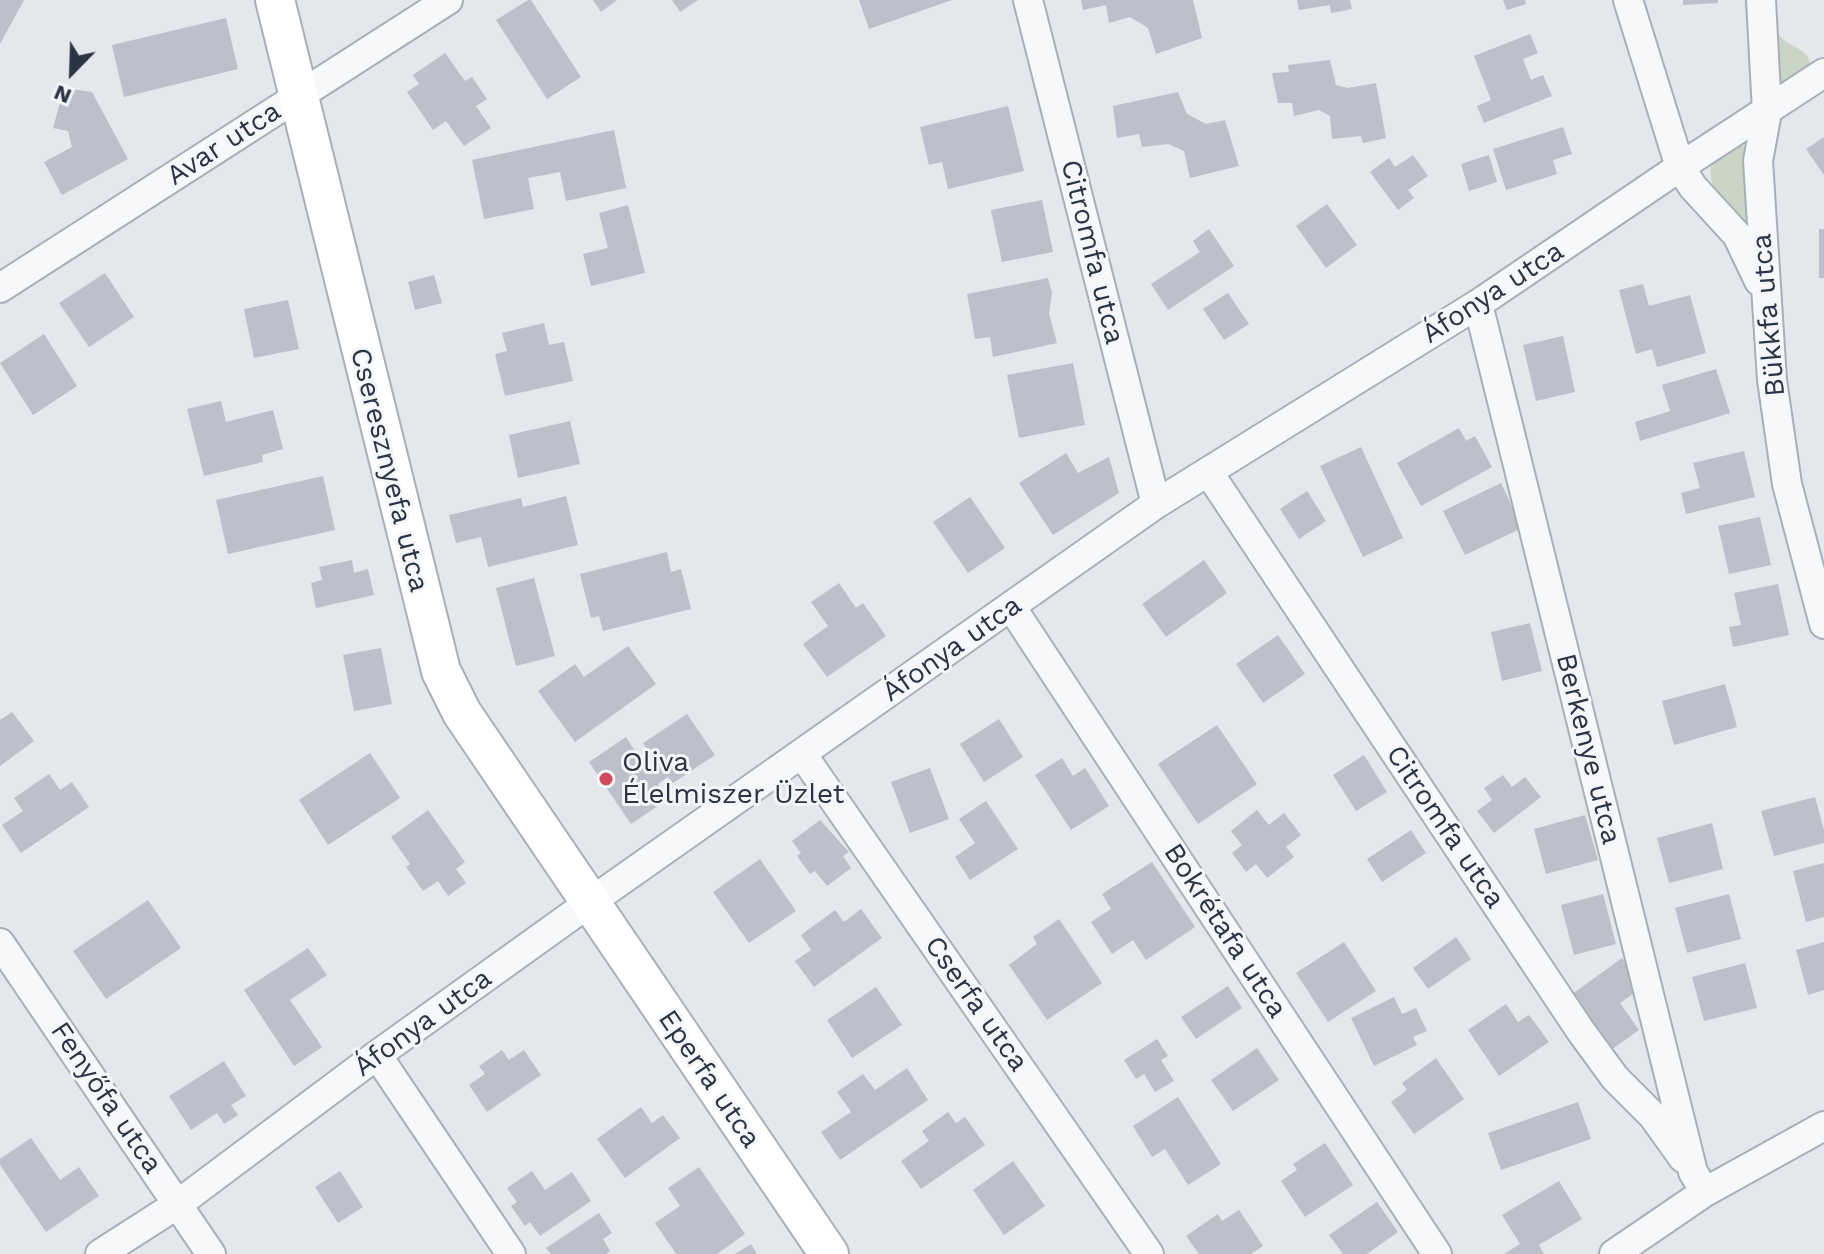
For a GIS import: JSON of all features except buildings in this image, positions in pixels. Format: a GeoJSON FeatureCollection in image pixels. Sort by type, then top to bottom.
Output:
{"type":"FeatureCollection","features":[{"type":"Feature","properties":{"kind":"street","name":"Cseresznyefa utca"},"geometry":{"type":"LineString","coordinates":[[275,0],[441,671],[462,713],[589,903]]}},
{"type":"Feature","properties":{"kind":"street","name":"Avar utca"},"geometry":{"type":"LineString","coordinates":[[0,288],[448,0]]}},
{"type":"Feature","properties":{"kind":"street","name":"Citromfa utca"},"geometry":{"type":"LineString","coordinates":[[1028,0],[1156,504]]}},
{"type":"Feature","properties":{"kind":"street"},"geometry":{"type":"LineString","coordinates":[[1628,0],[1680,167],[1693,187],[1737,235],[1765,292]]}},
{"type":"Feature","properties":{"kind":"street","name":"Bükkfa utca"},"geometry":{"type":"LineString","coordinates":[[1761,0],[1767,112],[1758,161],[1772,380],[1787,484],[1824,624]]}},
{"type":"Feature","properties":{"kind":"street","name":"Áfonya utca"},"geometry":{"type":"LineString","coordinates":[[100,1254],[178,1204],[377,1055],[589,903],[1156,504],[1478,304],[1824,73]]}},
{"type":"Feature","properties":{"kind":"street","name":"Berkenye utca"},"geometry":{"type":"LineString","coordinates":[[1478,304],[1699,1182]]}},
{"type":"Feature","properties":{"kind":"street","name":"Citromfa utca"},"geometry":{"type":"LineString","coordinates":[[1209,473],[1580,1030],[1615,1078],[1653,1116],[1699,1182]]}},
{"type":"Feature","properties":{"kind":"street","name":"Bokrétafa utca"},"geometry":{"type":"LineString","coordinates":[[1012,608],[1437,1254]]}},
{"type":"Feature","properties":{"kind":"street","name":"Cserfa utca"},"geometry":{"type":"LineString","coordinates":[[802,754],[1149,1254]]}},
{"type":"Feature","properties":{"kind":"street","name":"Eperfa utca"},"geometry":{"type":"LineString","coordinates":[[589,903],[829,1254]]}},
{"type":"Feature","properties":{"kind":"street","name":"Fenyőfa utca"},"geometry":{"type":"LineString","coordinates":[[0,943],[211,1254]]}},
{"type":"Feature","properties":{"kind":"street"},"geometry":{"type":"LineString","coordinates":[[377,1055],[511,1254]]}},
{"type":"Feature","properties":{"kind":"street"},"geometry":{"type":"LineString","coordinates":[[1614,1254],[1699,1182],[1824,1126]]}},
{"type":"Feature","properties":{"kind":"green space"},"geometry":{"type":"Polygon","coordinates":[[[1771,24],[1784,40],[1805,53],[1811,68],[1776,91],[1771,24]]]}},
{"type":"Feature","properties":{"kind":"green space"},"geometry":{"type":"Polygon","coordinates":[[[1739,144],[1750,149],[1746,218],[1749,228],[1718,196],[1711,178],[1714,156],[1739,144]]]}},
{"type":"Feature","properties":{"kind":"place","name":"Oliva Élelmiszer Üzlet"},"geometry":{"type":"Point","coordinates":[606,779]}}]}
